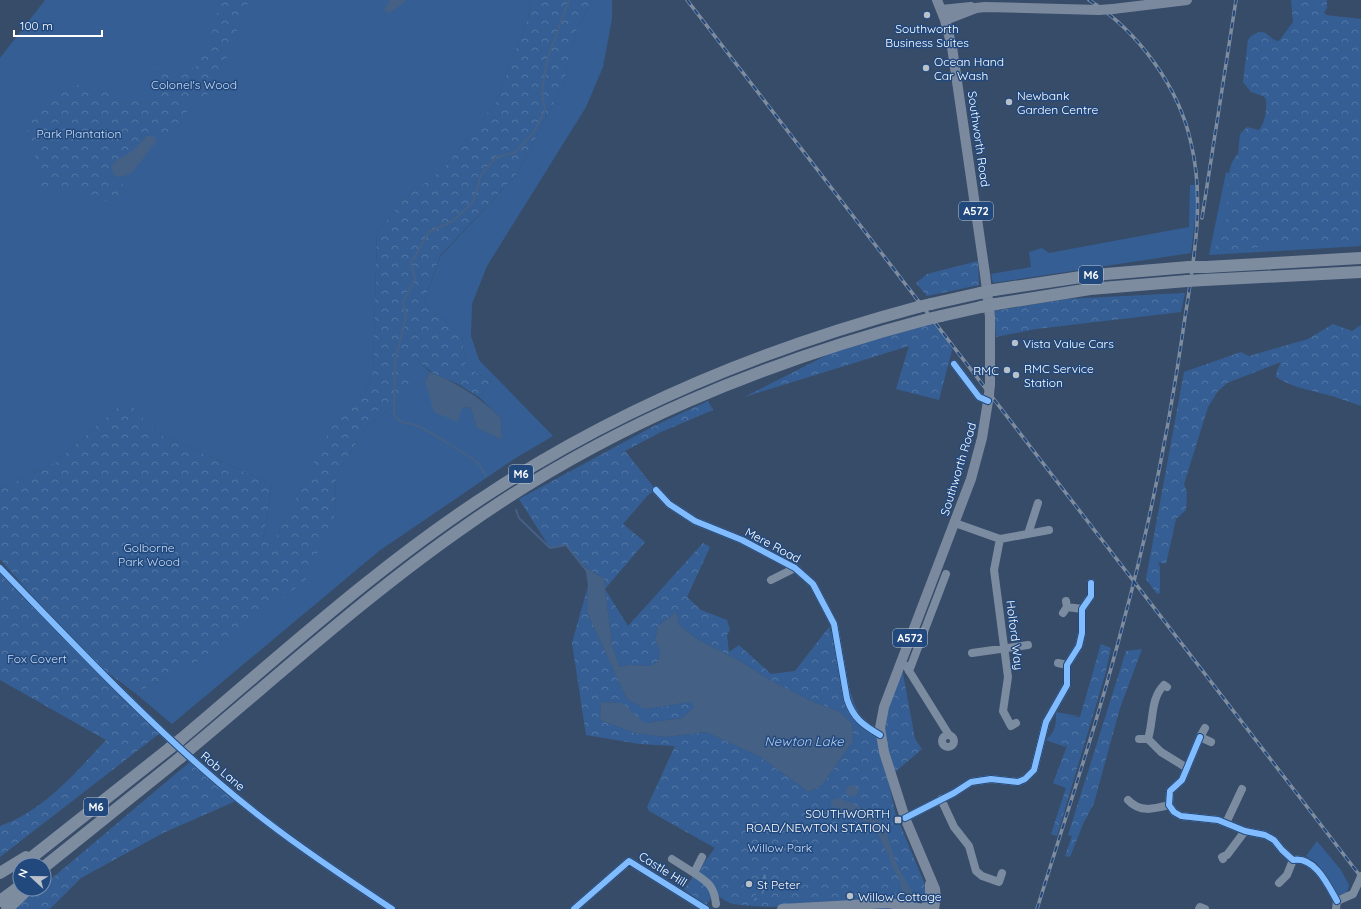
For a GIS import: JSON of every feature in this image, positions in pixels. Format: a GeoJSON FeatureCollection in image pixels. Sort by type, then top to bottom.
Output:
{"type":"FeatureCollection","features":[{"type":"Feature","properties":{"kind":"highway","name":"M6"},"geometry":{"type":"LineString","coordinates":[[33,857],[180,740],[390,564],[488,494],[556,452],[627,414],[730,368],[836,330],[918,307],[994,290],[1088,276],[1189,267],[1361,258]]}},
{"type":"Feature","properties":{"kind":"highway","name":"M6"},"geometry":{"type":"LineString","coordinates":[[52,861],[181,757],[399,575],[468,524],[563,464],[632,427],[738,379],[836,344],[940,316],[996,304],[1090,289],[1187,281],[1361,272]]}},
{"type":"Feature","properties":{"kind":"highway"},"geometry":{"type":"LineString","coordinates":[[0,873],[60,836]]}},
{"type":"Feature","properties":{"kind":"highway"},"geometry":{"type":"LineString","coordinates":[[52,865],[70,847]]}},
{"type":"Feature","properties":{"kind":"highway","name":"M6"},"geometry":{"type":"LineString","coordinates":[[0,882],[12,873]]}},
{"type":"Feature","properties":{"kind":"highway"},"geometry":{"type":"LineString","coordinates":[[0,901],[12,892]]}},
{"type":"Feature","properties":{"kind":"highway"},"geometry":{"type":"LineString","coordinates":[[8,909],[20,897]]}},
{"type":"Feature","properties":{"kind":"main road","name":"Southworth Road"},"geometry":{"type":"LineString","coordinates":[[934,909],[936,893],[905,818],[884,752],[880,735],[880,721],[902,658],[955,523],[980,445],[989,398],[990,317],[985,274],[952,47],[937,0]]}},
{"type":"Feature","properties":{"kind":"main road"},"geometry":{"type":"LineString","coordinates":[[943,15],[976,8],[1099,10],[1187,0]]}},
{"type":"Feature","properties":{"kind":"main road","name":"Southworth Road"},"geometry":{"type":"LineString","coordinates":[[924,909],[930,894],[930,880]]}},
{"type":"Feature","properties":{"kind":"main road"},"geometry":{"type":"LineString","coordinates":[[782,909],[902,904],[924,909]]}},
{"type":"Feature","properties":{"kind":"street"},"geometry":{"type":"LineString","coordinates":[[954,364],[979,397],[989,398]]}},
{"type":"Feature","properties":{"kind":"street","name":"Mere Road"},"geometry":{"type":"LineString","coordinates":[[656,490],[669,504],[695,521],[742,540],[796,568],[813,584],[834,624],[846,699],[850,710],[859,722],[880,735]]}},
{"type":"Feature","properties":{"kind":"street"},"geometry":{"type":"LineString","coordinates":[[1028,534],[1038,503]]}},
{"type":"Feature","properties":{"kind":"street"},"geometry":{"type":"LineString","coordinates":[[955,523],[1000,539],[1049,530]]}},
{"type":"Feature","properties":{"kind":"street","name":"Holford Way"},"geometry":{"type":"LineString","coordinates":[[1000,539],[994,570],[1008,677],[1003,711],[1011,726],[1016,723]]}},
{"type":"Feature","properties":{"kind":"street","name":"Rob Lane"},"geometry":{"type":"LineString","coordinates":[[0,568],[131,702],[219,783],[286,836],[392,909]]}},
{"type":"Feature","properties":{"kind":"street","name":"Mere Road"},"geometry":{"type":"LineString","coordinates":[[769,580],[796,568]]}},
{"type":"Feature","properties":{"kind":"street"},"geometry":{"type":"LineString","coordinates":[[909,671],[947,577]]}},
{"type":"Feature","properties":{"kind":"street"},"geometry":{"type":"LineString","coordinates":[[905,818],[941,800],[971,782],[998,776],[1023,784],[1034,770],[1046,722],[1070,686],[1067,665],[1076,652],[1081,640],[1082,609],[1091,596],[1091,581]]}},
{"type":"Feature","properties":{"kind":"street"},"geometry":{"type":"LineString","coordinates":[[1065,607],[1082,609]]}},
{"type":"Feature","properties":{"kind":"street"},"geometry":{"type":"LineString","coordinates":[[972,653],[1028,645]]}},
{"type":"Feature","properties":{"kind":"street"},"geometry":{"type":"LineString","coordinates":[[902,658],[949,735]]}},
{"type":"Feature","properties":{"kind":"street"},"geometry":{"type":"LineString","coordinates":[[1058,663],[1067,665]]}},
{"type":"Feature","properties":{"kind":"street"},"geometry":{"type":"LineString","coordinates":[[1148,738],[1155,699],[1158,691],[1165,685]]}},
{"type":"Feature","properties":{"kind":"street"},"geometry":{"type":"LineString","coordinates":[[1205,728],[1182,780],[1170,791],[1169,805],[1174,812],[1181,816],[1210,818],[1245,831],[1265,835],[1274,840],[1293,860],[1297,859],[1310,862],[1328,885],[1337,905],[1353,894],[1361,878]]}},
{"type":"Feature","properties":{"kind":"street"},"geometry":{"type":"LineString","coordinates":[[1200,737],[1211,742]]}},
{"type":"Feature","properties":{"kind":"street"},"geometry":{"type":"LineString","coordinates":[[1139,739],[1148,738]]}},
{"type":"Feature","properties":{"kind":"street"},"geometry":{"type":"LineString","coordinates":[[1148,738],[1162,752],[1187,768]]}},
{"type":"Feature","properties":{"kind":"street"},"geometry":{"type":"LineString","coordinates":[[1226,823],[1242,789]]}},
{"type":"Feature","properties":{"kind":"street"},"geometry":{"type":"LineString","coordinates":[[941,800],[954,828],[969,846],[976,871],[997,886],[1002,872]]}},
{"type":"Feature","properties":{"kind":"street"},"geometry":{"type":"LineString","coordinates":[[1128,800],[1140,808],[1148,810],[1169,805]]}},
{"type":"Feature","properties":{"kind":"street"},"geometry":{"type":"LineString","coordinates":[[1222,857],[1245,831]]}},
{"type":"Feature","properties":{"kind":"street"},"geometry":{"type":"LineString","coordinates":[[694,873],[702,857]]}},
{"type":"Feature","properties":{"kind":"street"},"geometry":{"type":"LineString","coordinates":[[672,859],[708,882],[713,890],[716,903]]}},
{"type":"Feature","properties":{"kind":"street"},"geometry":{"type":"LineString","coordinates":[[1279,883],[1287,876],[1293,860]]}},
{"type":"Feature","properties":{"kind":"street","name":"Castle Hill"},"geometry":{"type":"LineString","coordinates":[[574,909],[629,861],[706,909]]}},
{"type":"Feature","properties":{"kind":"green space","name":"Colonel's Wood"},"geometry":{"type":"Polygon","coordinates":[[[45,0],[531,0],[528,18],[496,102],[444,168],[404,199],[377,232],[373,372],[366,393],[342,407],[273,544],[263,540],[272,484],[157,433],[126,400],[56,462],[0,489],[0,58],[45,0]]]}},
{"type":"Feature","properties":{"kind":"green space","name":"Park Plantation"},"geometry":{"type":"Polygon","coordinates":[[[221,0],[249,0],[222,69],[218,85],[200,101],[193,101],[179,129],[175,132],[163,136],[147,136],[131,152],[114,163],[107,176],[112,181],[124,185],[121,200],[105,201],[59,185],[49,189],[40,198],[39,188],[43,173],[26,136],[32,115],[41,107],[52,92],[82,84],[140,101],[151,95],[153,86],[166,82],[152,68],[178,71],[196,67],[212,33],[221,0]]]}},
{"type":"Feature","properties":{"kind":"green space","name":"Golborne Park Wood"},"geometry":{"type":"Polygon","coordinates":[[[531,0],[592,0],[577,29],[564,83],[517,174],[440,256],[424,302],[462,336],[466,367],[491,381],[479,397],[458,384],[434,374],[412,356],[412,391],[366,427],[336,476],[335,514],[305,581],[194,664],[135,693],[90,659],[164,730],[0,857],[0,826],[31,811],[45,801],[70,778],[106,740],[0,680],[0,568],[74,643],[0,559],[0,489],[56,462],[126,400],[157,433],[272,484],[263,540],[273,544],[342,406],[366,393],[373,372],[377,232],[404,199],[444,168],[496,102],[528,18],[531,0]]]}},
{"type":"Feature","properties":{"kind":"green space"},"geometry":{"type":"Polygon","coordinates":[[[592,0],[612,0],[612,19],[603,67],[586,107],[487,266],[472,304],[471,336],[479,360],[553,436],[514,459],[379,551],[172,724],[135,693],[194,664],[335,514],[336,476],[366,427],[412,391],[412,355],[430,372],[425,381],[462,408],[470,407],[477,428],[502,440],[501,418],[479,397],[491,381],[466,367],[462,336],[424,302],[440,257],[517,174],[564,83],[577,29],[592,0]]]}},
{"type":"Feature","properties":{"kind":"green space"},"geometry":{"type":"Polygon","coordinates":[[[1291,0],[1327,0],[1327,8],[1324,12],[1326,15],[1361,19],[1361,242],[1352,244],[1316,244],[1290,242],[1270,238],[1271,242],[1268,246],[1211,253],[1225,226],[1228,178],[1233,161],[1238,154],[1240,134],[1247,127],[1259,130],[1263,124],[1265,116],[1266,99],[1263,96],[1251,92],[1243,82],[1248,40],[1251,36],[1257,33],[1264,32],[1275,40],[1279,41],[1293,22],[1291,0]]]}},
{"type":"Feature","properties":{"kind":"green space"},"geometry":{"type":"Polygon","coordinates":[[[1226,172],[1240,180],[1361,178],[1361,246],[1209,255],[1226,172]]]}},
{"type":"Feature","properties":{"kind":"green space"},"geometry":{"type":"Polygon","coordinates":[[[1190,185],[1196,185],[1197,204],[1191,253],[993,283],[991,274],[1031,267],[1029,252],[1042,248],[1049,253],[1189,227],[1190,185]]]}},
{"type":"Feature","properties":{"kind":"green space"},"geometry":{"type":"Polygon","coordinates":[[[978,261],[979,285],[927,296],[916,283],[927,274],[978,261]]]}},
{"type":"Feature","properties":{"kind":"green space"},"geometry":{"type":"Polygon","coordinates":[[[1185,293],[1181,312],[1036,329],[996,337],[994,311],[1066,299],[1185,293]]]}},
{"type":"Feature","properties":{"kind":"green space"},"geometry":{"type":"Polygon","coordinates":[[[937,322],[952,350],[939,400],[896,389],[909,346],[744,397],[835,351],[937,322]]]}},
{"type":"Feature","properties":{"kind":"green space"},"geometry":{"type":"Polygon","coordinates":[[[1333,324],[1352,331],[1361,325],[1361,406],[1300,388],[1282,381],[1276,377],[1281,362],[1227,383],[1218,391],[1208,407],[1184,484],[1187,492],[1186,510],[1176,519],[1166,564],[1158,562],[1160,567],[1160,593],[1157,594],[1146,579],[1184,372],[1241,352],[1249,356],[1308,339],[1333,324]]]}},
{"type":"Feature","properties":{"kind":"green space"},"geometry":{"type":"Polygon","coordinates":[[[708,401],[713,410],[661,432],[625,451],[656,490],[648,495],[623,524],[645,542],[605,589],[604,579],[585,567],[566,545],[550,548],[519,499],[652,427],[708,401]]]}},
{"type":"Feature","properties":{"kind":"green space","name":"Willow Park"},"geometry":{"type":"Polygon","coordinates":[[[703,543],[710,547],[687,597],[701,610],[727,620],[730,630],[727,635],[729,652],[739,645],[771,674],[795,671],[829,627],[854,703],[864,724],[884,731],[883,722],[902,668],[915,739],[922,749],[888,778],[895,812],[925,885],[925,897],[917,902],[916,909],[850,909],[852,903],[792,906],[747,906],[730,903],[714,893],[706,906],[684,889],[715,848],[649,811],[647,807],[675,746],[640,744],[586,735],[572,643],[588,586],[587,612],[627,699],[646,709],[690,702],[694,707],[682,718],[644,723],[622,703],[601,702],[600,720],[635,733],[666,737],[706,732],[759,756],[809,792],[822,785],[853,741],[852,724],[840,712],[809,700],[770,680],[740,661],[697,639],[679,625],[676,612],[658,626],[655,640],[660,651],[658,661],[651,666],[631,665],[620,667],[612,645],[605,589],[628,626],[703,543]]]}},
{"type":"Feature","properties":{"kind":"green space"},"geometry":{"type":"Polygon","coordinates":[[[1101,644],[1111,648],[1105,675],[1057,836],[1051,834],[1066,788],[1053,783],[1067,746],[1057,738],[1066,729],[1062,727],[1060,719],[1065,716],[1080,717],[1101,644]]]}},
{"type":"Feature","properties":{"kind":"green space"},"geometry":{"type":"Polygon","coordinates":[[[1142,649],[1120,708],[1094,803],[1083,824],[1070,857],[1065,856],[1072,836],[1068,835],[1126,651],[1142,649]]]}},
{"type":"Feature","properties":{"kind":"green space"},"geometry":{"type":"Polygon","coordinates":[[[1056,712],[1079,716],[1065,716],[1066,729],[1063,744],[1066,746],[1065,747],[1046,740],[1055,728],[1056,712]]]}},
{"type":"Feature","properties":{"kind":"green space"},"geometry":{"type":"Polygon","coordinates":[[[191,761],[236,801],[163,833],[81,878],[50,909],[13,909],[29,897],[52,897],[52,878],[191,761]]]}},
{"type":"Feature","properties":{"kind":"green space"},"geometry":{"type":"Polygon","coordinates":[[[1317,841],[1341,870],[1349,885],[1347,893],[1338,895],[1317,863],[1306,856],[1317,841]]]}},
{"type":"Feature","properties":{"kind":"green space"},"geometry":{"type":"Polygon","coordinates":[[[764,874],[771,878],[762,895],[753,902],[764,874]]]}},
{"type":"Feature","properties":{"kind":"water"},"geometry":{"type":"Polygon","coordinates":[[[390,0],[407,0],[389,14],[384,10],[390,0]]]}},
{"type":"Feature","properties":{"kind":"water"},"geometry":{"type":"Polygon","coordinates":[[[147,136],[153,136],[156,140],[155,143],[131,174],[118,177],[114,175],[111,166],[117,160],[132,151],[147,136]]]}},
{"type":"Feature","properties":{"kind":"water"},"geometry":{"type":"Polygon","coordinates":[[[430,372],[468,391],[501,418],[502,440],[477,428],[470,407],[462,408],[458,422],[434,412],[425,381],[430,372]]]}},
{"type":"Feature","properties":{"kind":"water","name":"Newton Lake"},"geometry":{"type":"Polygon","coordinates":[[[585,567],[604,579],[612,645],[620,667],[631,665],[651,666],[658,661],[660,651],[655,640],[658,626],[676,612],[679,625],[697,639],[740,661],[770,680],[809,700],[840,712],[852,724],[853,741],[822,785],[809,792],[759,756],[706,732],[666,737],[635,733],[600,720],[601,702],[622,703],[645,723],[682,718],[694,707],[690,702],[646,709],[627,699],[587,612],[588,586],[585,567]]]}},
{"type":"Feature","properties":{"kind":"water"},"geometry":{"type":"Polygon","coordinates":[[[854,785],[857,786],[857,796],[850,797],[847,796],[846,789],[847,786],[854,785]]]}},
{"type":"Feature","properties":{"kind":"water"},"geometry":{"type":"Polygon","coordinates":[[[835,798],[856,805],[862,809],[867,808],[867,811],[880,821],[887,834],[899,869],[916,900],[905,899],[889,855],[887,854],[880,837],[870,826],[860,820],[855,814],[836,809],[830,804],[835,798]]]}},
{"type":"Feature","properties":{"kind":"waterway"},"geometry":{"type":"LineString","coordinates":[[486,476],[479,464],[472,458],[439,437],[418,426],[405,423],[396,418],[394,415],[395,361],[406,317],[403,302],[415,279],[411,263],[429,232],[453,221],[473,202],[481,175],[496,157],[514,153],[533,133],[545,111],[542,91],[547,60],[569,0]]}},
{"type":"Feature","properties":{"kind":"waterway"},"geometry":{"type":"LineString","coordinates":[[516,510],[519,518],[550,548],[566,545],[586,570]]}},
{"type":"Feature","properties":{"kind":"railway"},"geometry":{"type":"LineString","coordinates":[[687,0],[1361,877]]}},
{"type":"Feature","properties":{"kind":"railway"},"geometry":{"type":"LineString","coordinates":[[1037,909],[1105,690],[1143,546],[1178,367],[1196,237],[1197,190],[1195,166],[1191,143],[1177,101],[1154,62],[1140,44],[1107,13],[1089,0]]}},
{"type":"Feature","properties":{"kind":"railway"},"geometry":{"type":"LineString","coordinates":[[1202,218],[1236,0]]}},
{"type":"Feature","properties":{"kind":"cycle path"},"geometry":{"type":"LineString","coordinates":[[954,364],[979,397],[988,401]]}},
{"type":"Feature","properties":{"kind":"cycle path"},"geometry":{"type":"LineString","coordinates":[[656,490],[669,504],[695,521],[742,540],[795,568],[813,584],[834,624],[849,706],[859,720],[880,735]]}},
{"type":"Feature","properties":{"kind":"cycle path"},"geometry":{"type":"LineString","coordinates":[[0,568],[134,705],[189,757],[281,832],[325,864],[392,909]]}},
{"type":"Feature","properties":{"kind":"cycle path"},"geometry":{"type":"LineString","coordinates":[[905,818],[954,793],[971,782],[991,779],[1018,782],[1025,779],[1034,770],[1046,722],[1067,685],[1067,665],[1079,646],[1082,633],[1082,609],[1091,596],[1091,583]]}},
{"type":"Feature","properties":{"kind":"cycle path"},"geometry":{"type":"LineString","coordinates":[[1200,737],[1182,780],[1170,791],[1169,805],[1174,812],[1181,816],[1218,820],[1245,831],[1265,835],[1274,840],[1293,860],[1308,862],[1314,867],[1325,880],[1337,901]]}},
{"type":"Feature","properties":{"kind":"cycle path"},"geometry":{"type":"LineString","coordinates":[[574,909],[629,861],[706,909]]}},
{"type":"Feature","properties":{"kind":"place","name":"Southworth Business Suites"},"geometry":{"type":"Point","coordinates":[927,15]}},
{"type":"Feature","properties":{"kind":"place","name":"Ocean Hand Car Wash"},"geometry":{"type":"Point","coordinates":[926,68]}},
{"type":"Feature","properties":{"kind":"place","name":"Newbank Garden Centre"},"geometry":{"type":"Point","coordinates":[1009,102]}},
{"type":"Feature","properties":{"kind":"place","name":"Vista Value Cars"},"geometry":{"type":"Point","coordinates":[1015,343]}},
{"type":"Feature","properties":{"kind":"place","name":"RMC"},"geometry":{"type":"Point","coordinates":[1007,370]}},
{"type":"Feature","properties":{"kind":"place","name":"RMC Service Station"},"geometry":{"type":"Point","coordinates":[1016,375]}},
{"type":"Feature","properties":{"kind":"place","name":"SOUTHWORTH ROAD/NEWTON STATION"},"geometry":{"type":"Point","coordinates":[898,820]}},
{"type":"Feature","properties":{"kind":"place","name":"St Peter"},"geometry":{"type":"Point","coordinates":[749,884]}},
{"type":"Feature","properties":{"kind":"place","name":"Willow Cottage"},"geometry":{"type":"Point","coordinates":[850,896]}},
{"type":"Feature","properties":{"kind":"park label","name":"Fox Covert"},"geometry":{"type":"Point","coordinates":[37,658]}}]}
